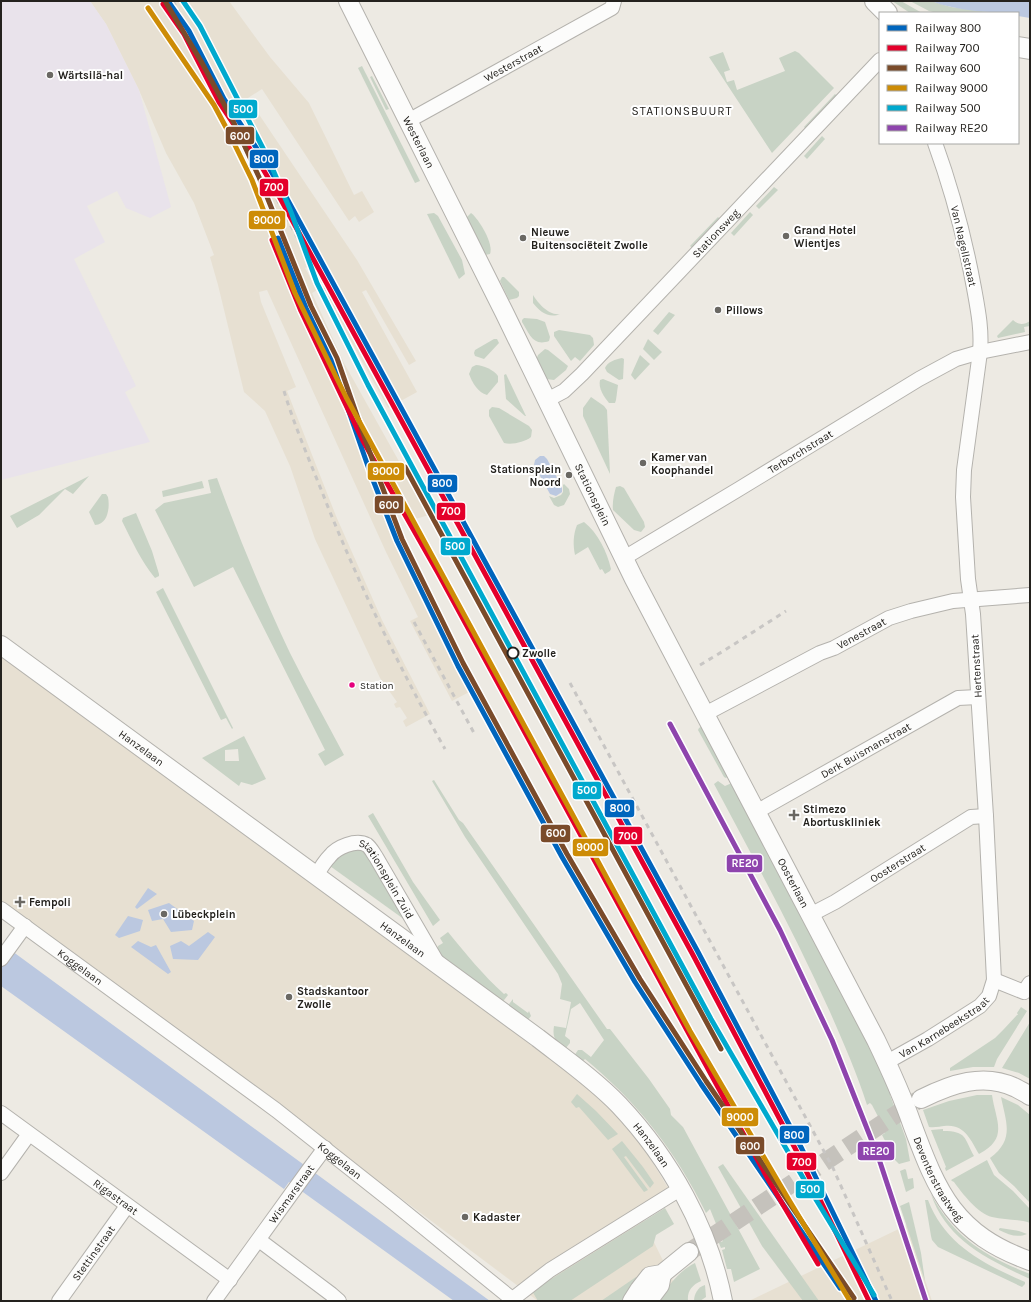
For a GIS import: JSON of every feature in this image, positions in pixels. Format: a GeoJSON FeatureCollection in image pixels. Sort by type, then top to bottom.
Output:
{"type":"FeatureCollection","features":[{"type":"Feature","properties":{"kind":"main road"},"geometry":{"type":"LineString","coordinates":[[875,1],[886,12]]}},
{"type":"Feature","properties":{"kind":"main road"},"geometry":{"type":"LineString","coordinates":[[1019,48],[1030,49]]}},
{"type":"Feature","properties":{"kind":"street","name":"Westerlaan"},"geometry":{"type":"LineString","coordinates":[[348,1],[490,284]]}},
{"type":"Feature","properties":{"kind":"street","name":"Westerstraat"},"geometry":{"type":"LineString","coordinates":[[408,121],[612,8],[614,1]]}},
{"type":"Feature","properties":{"kind":"street","name":"Stationsweg"},"geometry":{"type":"LineString","coordinates":[[547,400],[564,391],[582,374],[879,61]]}},
{"type":"Feature","properties":{"kind":"street","name":"Van Nagellstraat"},"geometry":{"type":"LineString","coordinates":[[936,144],[952,193],[965,243],[980,321],[980,352]]}},
{"type":"Feature","properties":{"kind":"street","name":"Stationsplein"},"geometry":{"type":"LineString","coordinates":[[490,284],[624,558],[702,709]]}},
{"type":"Feature","properties":{"kind":"street","name":"Terborchstraat"},"geometry":{"type":"LineString","coordinates":[[624,558],[676,526],[699,514],[919,379],[956,359],[980,352],[1030,342]]}},
{"type":"Feature","properties":{"kind":"street","name":"Hertenstraat"},"geometry":{"type":"LineString","coordinates":[[980,352],[964,470],[964,505],[968,579],[973,614],[986,816],[994,980]]}},
{"type":"Feature","properties":{"kind":"street","name":"Venestraat"},"geometry":{"type":"LineString","coordinates":[[702,709],[820,653],[834,648],[890,618],[933,605],[971,599],[1030,595]]}},
{"type":"Feature","properties":{"kind":"street","name":"Hanzelaan"},"geometry":{"type":"LineString","coordinates":[[1,645],[583,1073],[619,1104],[666,1165],[696,1217],[708,1245],[718,1277],[723,1301]]}},
{"type":"Feature","properties":{"kind":"street","name":"Derk Buismanstraat"},"geometry":{"type":"LineString","coordinates":[[756,812],[958,698],[978,697]]}},
{"type":"Feature","properties":{"kind":"street","name":"Oosterlaan"},"geometry":{"type":"LineString","coordinates":[[702,709],[886,1062]]}},
{"type":"Feature","properties":{"kind":"street","name":"Oosterstraat"},"geometry":{"type":"LineString","coordinates":[[810,915],[835,902],[971,817],[986,816]]}},
{"type":"Feature","properties":{"kind":"street","name":"Stationsplein Zuid"},"geometry":{"type":"LineString","coordinates":[[316,876],[335,851],[352,843],[360,843],[368,846],[376,857],[441,968]]}},
{"type":"Feature","properties":{"kind":"street","name":"Koggelaan"},"geometry":{"type":"LineString","coordinates":[[1,909],[194,1049],[325,1148],[445,1243],[511,1300],[550,1270],[680,1189]]}},
{"type":"Feature","properties":{"kind":"street"},"geometry":{"type":"LineString","coordinates":[[1,959],[25,926]]}},
{"type":"Feature","properties":{"kind":"street","name":"Van Karnebeekstraat"},"geometry":{"type":"LineString","coordinates":[[886,1062],[928,1039],[980,1006],[989,996],[994,980],[1027,987]]}},
{"type":"Feature","properties":{"kind":"street","name":"Deventerstraatweg"},"geometry":{"type":"LineString","coordinates":[[886,1062],[912,1123],[924,1157],[944,1198],[960,1218],[980,1236],[1013,1255],[1030,1261]]}},
{"type":"Feature","properties":{"kind":"street"},"geometry":{"type":"LineString","coordinates":[[921,1099],[938,1090],[954,1085],[983,1080],[996,1081],[1010,1085],[1030,1096]]}},
{"type":"Feature","properties":{"kind":"street","name":"Rigastraat"},"geometry":{"type":"LineString","coordinates":[[1,1114],[230,1280]]}},
{"type":"Feature","properties":{"kind":"street"},"geometry":{"type":"LineString","coordinates":[[1,1173],[29,1134]]}},
{"type":"Feature","properties":{"kind":"street","name":"Wismarstraat"},"geometry":{"type":"LineString","coordinates":[[214,1301],[325,1148]]}},
{"type":"Feature","properties":{"kind":"street","name":"Stettinstraat"},"geometry":{"type":"LineString","coordinates":[[59,1301],[127,1206]]}},
{"type":"Feature","properties":{"kind":"street"},"geometry":{"type":"LineString","coordinates":[[259,1240],[331,1294],[338,1301]]}},
{"type":"Feature","properties":{"kind":"street"},"geometry":{"type":"LineString","coordinates":[[632,1301],[650,1276],[662,1274],[689,1252]]}},
{"type":"Feature","properties":{"kind":"street"},"geometry":{"type":"LineString","coordinates":[[648,1301],[660,1285],[662,1274]]}},
{"type":"Feature","properties":{"kind":"shaded area"},"geometry":{"type":"Polygon","coordinates":[[[1,1],[90,1],[106,24],[139,90],[171,207],[150,218],[126,208],[117,191],[87,206],[105,242],[74,259],[136,386],[125,392],[150,442],[1,480],[1,1]]]}},
{"type":"Feature","properties":{"kind":"shaded area"},"geometry":{"type":"Polygon","coordinates":[[[90,1],[229,1],[270,57],[309,103],[354,195],[362,191],[374,212],[359,222],[355,216],[349,221],[262,89],[248,98],[357,260],[416,361],[409,365],[366,290],[362,292],[417,392],[388,408],[309,266],[305,268],[317,290],[312,293],[344,363],[429,515],[412,520],[393,489],[383,493],[405,547],[442,627],[475,689],[452,701],[410,621],[418,617],[386,552],[267,290],[259,292],[261,302],[296,387],[287,391],[336,516],[382,620],[430,714],[406,727],[403,721],[407,718],[400,707],[396,708],[394,704],[397,702],[380,678],[315,539],[290,466],[265,411],[244,392],[210,257],[214,255],[194,203],[166,153],[139,90],[106,24],[90,1]]]}},
{"type":"Feature","properties":{"kind":"shaded area"},"geometry":{"type":"Polygon","coordinates":[[[1,654],[571,1072],[609,1106],[641,1143],[671,1193],[640,1214],[683,1301],[538,1301],[202,1049],[1,903],[1,654]]]}},
{"type":"Feature","properties":{"kind":"shaded area"},"geometry":{"type":"Polygon","coordinates":[[[907,1225],[932,1301],[749,1301],[907,1225]]]}},
{"type":"Feature","properties":{"kind":"green space"},"geometry":{"type":"Polygon","coordinates":[[[892,1],[901,1],[920,12],[908,12],[892,1]]]}},
{"type":"Feature","properties":{"kind":"green space"},"geometry":{"type":"Polygon","coordinates":[[[910,1],[931,1],[951,7],[988,12],[933,12],[910,1]]]}},
{"type":"Feature","properties":{"kind":"green space"},"geometry":{"type":"Polygon","coordinates":[[[795,51],[799,53],[834,88],[772,153],[709,57],[723,52],[730,70],[724,72],[727,82],[734,80],[737,90],[785,71],[779,58],[795,51]]]}},
{"type":"Feature","properties":{"kind":"green space"},"geometry":{"type":"Polygon","coordinates":[[[362,66],[420,181],[415,183],[358,68],[362,66]]]}},
{"type":"Feature","properties":{"kind":"green space"},"geometry":{"type":"Polygon","coordinates":[[[372,76],[389,109],[386,110],[370,77],[372,76]]]}},
{"type":"Feature","properties":{"kind":"green space"},"geometry":{"type":"Polygon","coordinates":[[[835,94],[838,97],[807,130],[804,127],[835,94]]]}},
{"type":"Feature","properties":{"kind":"green space"},"geometry":{"type":"Polygon","coordinates":[[[822,136],[825,139],[807,159],[804,156],[822,136]]]}},
{"type":"Feature","properties":{"kind":"green space"},"geometry":{"type":"Polygon","coordinates":[[[774,187],[778,190],[759,209],[756,206],[774,187]]]}},
{"type":"Feature","properties":{"kind":"green space"},"geometry":{"type":"Polygon","coordinates":[[[750,212],[753,215],[734,236],[731,233],[750,212]]]}},
{"type":"Feature","properties":{"kind":"green space"},"geometry":{"type":"Polygon","coordinates":[[[434,213],[438,216],[462,260],[465,274],[459,279],[427,214],[434,213]]]}},
{"type":"Feature","properties":{"kind":"green space"},"geometry":{"type":"Polygon","coordinates":[[[471,213],[478,221],[488,238],[491,250],[490,254],[485,255],[466,218],[471,213]]]}},
{"type":"Feature","properties":{"kind":"green space"},"geometry":{"type":"Polygon","coordinates":[[[718,217],[721,220],[694,249],[690,246],[718,217]]]}},
{"type":"Feature","properties":{"kind":"green space"},"geometry":{"type":"Polygon","coordinates":[[[502,277],[504,277],[519,292],[519,296],[517,298],[509,300],[500,281],[502,277]]]}},
{"type":"Feature","properties":{"kind":"green space"},"geometry":{"type":"Polygon","coordinates":[[[533,295],[548,311],[560,314],[552,316],[538,309],[533,303],[533,295]]]}},
{"type":"Feature","properties":{"kind":"green space"},"geometry":{"type":"Polygon","coordinates":[[[669,312],[675,315],[658,335],[653,331],[669,312]]]}},
{"type":"Feature","properties":{"kind":"green space"},"geometry":{"type":"Polygon","coordinates":[[[524,318],[537,319],[545,322],[550,337],[549,341],[535,341],[522,322],[524,318]]]}},
{"type":"Feature","properties":{"kind":"green space"},"geometry":{"type":"Polygon","coordinates":[[[1013,320],[1021,324],[1030,321],[1030,326],[1024,327],[1025,332],[998,338],[997,336],[1013,320]]]}},
{"type":"Feature","properties":{"kind":"green space"},"geometry":{"type":"Polygon","coordinates":[[[559,330],[590,335],[593,338],[594,345],[580,361],[575,357],[571,361],[554,336],[554,332],[559,330]]]}},
{"type":"Feature","properties":{"kind":"green space"},"geometry":{"type":"Polygon","coordinates":[[[494,339],[497,339],[499,343],[484,359],[475,356],[475,350],[494,339]]]}},
{"type":"Feature","properties":{"kind":"green space"},"geometry":{"type":"Polygon","coordinates":[[[648,339],[662,352],[654,360],[643,349],[648,339]]]}},
{"type":"Feature","properties":{"kind":"green space"},"geometry":{"type":"Polygon","coordinates":[[[545,349],[568,366],[566,370],[554,380],[546,379],[536,360],[538,355],[545,349]]]}},
{"type":"Feature","properties":{"kind":"green space"},"geometry":{"type":"Polygon","coordinates":[[[640,355],[650,364],[635,380],[631,375],[640,355]]]}},
{"type":"Feature","properties":{"kind":"green space"},"geometry":{"type":"Polygon","coordinates":[[[622,358],[624,359],[623,379],[619,380],[607,372],[605,368],[610,362],[622,358]]]}},
{"type":"Feature","properties":{"kind":"green space"},"geometry":{"type":"Polygon","coordinates":[[[476,365],[488,368],[498,376],[498,382],[487,395],[478,390],[469,374],[472,367],[476,365]]]}},
{"type":"Feature","properties":{"kind":"green space"},"geometry":{"type":"Polygon","coordinates":[[[506,374],[526,416],[506,399],[504,375],[506,374]]]}},
{"type":"Feature","properties":{"kind":"green space"},"geometry":{"type":"Polygon","coordinates":[[[603,379],[618,385],[615,403],[609,403],[602,392],[600,380],[603,379]]]}},
{"type":"Feature","properties":{"kind":"green space"},"geometry":{"type":"Polygon","coordinates":[[[591,397],[604,406],[607,410],[610,474],[583,416],[583,408],[591,397]]]}},
{"type":"Feature","properties":{"kind":"green space"},"geometry":{"type":"Polygon","coordinates":[[[492,407],[499,408],[529,426],[532,430],[531,437],[518,443],[504,443],[489,416],[489,410],[492,407]]]}},
{"type":"Feature","properties":{"kind":"green space"},"geometry":{"type":"Polygon","coordinates":[[[89,476],[73,494],[65,489],[39,515],[17,528],[10,516],[89,476]]]}},
{"type":"Feature","properties":{"kind":"green space"},"geometry":{"type":"Polygon","coordinates":[[[217,478],[252,567],[280,632],[296,666],[344,755],[325,766],[318,754],[325,750],[233,567],[194,587],[155,510],[164,503],[211,493],[208,480],[217,478]]]}},
{"type":"Feature","properties":{"kind":"green space"},"geometry":{"type":"Polygon","coordinates":[[[202,481],[204,488],[163,497],[162,491],[202,481]]]}},
{"type":"Feature","properties":{"kind":"green space"},"geometry":{"type":"Polygon","coordinates":[[[564,484],[569,489],[570,494],[564,505],[558,507],[554,505],[549,496],[554,498],[561,495],[564,484]]]}},
{"type":"Feature","properties":{"kind":"green space"},"geometry":{"type":"Polygon","coordinates":[[[620,486],[624,488],[644,522],[645,527],[641,532],[634,530],[613,510],[616,487],[620,486]]]}},
{"type":"Feature","properties":{"kind":"green space"},"geometry":{"type":"Polygon","coordinates":[[[102,494],[106,494],[108,497],[109,506],[107,515],[103,522],[95,525],[89,512],[102,494]]]}},
{"type":"Feature","properties":{"kind":"green space"},"geometry":{"type":"Polygon","coordinates":[[[136,513],[152,551],[159,574],[159,576],[155,578],[141,558],[122,521],[123,518],[136,513]]]}},
{"type":"Feature","properties":{"kind":"green space"},"geometry":{"type":"Polygon","coordinates":[[[584,522],[598,537],[607,556],[611,569],[605,574],[602,569],[600,570],[588,547],[575,555],[575,532],[577,525],[584,522]]]}},
{"type":"Feature","properties":{"kind":"green space"},"geometry":{"type":"Polygon","coordinates":[[[163,588],[233,728],[232,729],[226,718],[221,720],[156,592],[163,588]]]}},
{"type":"Feature","properties":{"kind":"green space"},"geometry":{"type":"Polygon","coordinates":[[[704,725],[730,775],[726,778],[724,777],[698,730],[704,725]]]}},
{"type":"Feature","properties":{"kind":"green space"},"geometry":{"type":"Polygon","coordinates":[[[244,736],[266,779],[252,785],[241,782],[239,786],[202,758],[244,736]],[[238,749],[225,750],[225,761],[239,761],[238,749]]]}},
{"type":"Feature","properties":{"kind":"green space"},"geometry":{"type":"Polygon","coordinates":[[[434,780],[459,820],[463,823],[607,1029],[610,1029],[649,1079],[670,1109],[671,1115],[683,1127],[760,1269],[734,1282],[731,1269],[727,1269],[722,1250],[725,1249],[725,1247],[721,1248],[718,1241],[723,1241],[710,1209],[706,1213],[694,1190],[668,1148],[654,1129],[622,1093],[585,1059],[582,1062],[574,1056],[578,1050],[582,1050],[591,1057],[604,1040],[580,1003],[571,1009],[565,1036],[570,1040],[570,1043],[565,1049],[555,1039],[554,1026],[566,1028],[571,1002],[560,999],[562,984],[558,974],[465,837],[432,781],[434,780]]]}},
{"type":"Feature","properties":{"kind":"green space"},"geometry":{"type":"Polygon","coordinates":[[[718,781],[725,786],[734,782],[891,1088],[890,1095],[906,1139],[910,1161],[899,1164],[895,1160],[882,1135],[885,1133],[885,1130],[872,1105],[870,1103],[867,1105],[850,1058],[817,983],[774,897],[714,784],[718,781]]]}},
{"type":"Feature","properties":{"kind":"green space"},"geometry":{"type":"Polygon","coordinates":[[[373,813],[413,882],[440,920],[433,926],[368,816],[373,813]]]}},
{"type":"Feature","properties":{"kind":"green space"},"geometry":{"type":"Polygon","coordinates":[[[352,849],[362,849],[412,925],[330,866],[333,860],[352,849]]]}},
{"type":"Feature","properties":{"kind":"green space"},"geometry":{"type":"Polygon","coordinates":[[[448,932],[489,979],[504,994],[506,993],[508,995],[501,1004],[436,953],[438,946],[443,943],[440,938],[448,932]]]}},
{"type":"Feature","properties":{"kind":"green space"},"geometry":{"type":"Polygon","coordinates":[[[513,999],[513,1002],[528,1013],[529,1011],[531,1016],[527,1021],[506,1008],[513,999]]]}},
{"type":"Feature","properties":{"kind":"green space"},"geometry":{"type":"Polygon","coordinates":[[[1021,1007],[1027,1011],[997,1059],[994,1067],[973,1067],[950,1071],[950,1068],[995,1038],[1018,1015],[1017,1013],[1021,1007]]]}},
{"type":"Feature","properties":{"kind":"green space"},"geometry":{"type":"Polygon","coordinates":[[[1030,1022],[1030,1079],[1019,1073],[1002,1068],[1030,1022]]]}},
{"type":"Feature","properties":{"kind":"green space"},"geometry":{"type":"Polygon","coordinates":[[[577,1094],[618,1134],[608,1140],[579,1107],[576,1108],[571,1102],[577,1094]]]}},
{"type":"Feature","properties":{"kind":"green space"},"geometry":{"type":"Polygon","coordinates":[[[977,1095],[992,1095],[998,1121],[997,1135],[994,1142],[979,1154],[970,1138],[957,1127],[929,1127],[923,1110],[949,1101],[977,1095]]]}},
{"type":"Feature","properties":{"kind":"green space"},"geometry":{"type":"Polygon","coordinates":[[[1001,1097],[1018,1105],[1030,1115],[1030,1203],[999,1173],[990,1158],[998,1151],[1006,1137],[1007,1130],[1001,1097]]]}},
{"type":"Feature","properties":{"kind":"green space"},"geometry":{"type":"Polygon","coordinates":[[[943,1129],[943,1131],[957,1132],[961,1134],[966,1140],[974,1156],[946,1171],[946,1167],[931,1130],[943,1129]]]}},
{"type":"Feature","properties":{"kind":"green space"},"geometry":{"type":"Polygon","coordinates":[[[622,1141],[654,1183],[650,1188],[626,1156],[624,1157],[648,1190],[644,1192],[612,1149],[622,1141]]]}},
{"type":"Feature","properties":{"kind":"green space"},"geometry":{"type":"Polygon","coordinates":[[[987,1160],[994,1175],[1013,1191],[1030,1209],[1030,1223],[992,1217],[981,1212],[951,1180],[987,1160]]]}},
{"type":"Feature","properties":{"kind":"green space"},"geometry":{"type":"Polygon","coordinates":[[[723,1164],[819,1301],[803,1301],[762,1246],[718,1167],[723,1164]]]}},
{"type":"Feature","properties":{"kind":"green space"},"geometry":{"type":"Polygon","coordinates":[[[905,1169],[908,1179],[913,1178],[914,1188],[906,1192],[900,1171],[905,1169]]]}},
{"type":"Feature","properties":{"kind":"green space"},"geometry":{"type":"Polygon","coordinates":[[[931,1194],[950,1223],[972,1244],[999,1260],[1030,1274],[1030,1279],[985,1256],[958,1236],[947,1224],[938,1210],[931,1194]]]}},
{"type":"Feature","properties":{"kind":"green space"},"geometry":{"type":"Polygon","coordinates":[[[925,1200],[928,1200],[935,1216],[955,1241],[981,1260],[1025,1282],[1025,1284],[1022,1287],[938,1247],[932,1240],[925,1200]]]}},
{"type":"Feature","properties":{"kind":"green space"},"geometry":{"type":"Polygon","coordinates":[[[909,1202],[921,1253],[925,1281],[900,1206],[909,1202]]]}},
{"type":"Feature","properties":{"kind":"green space"},"geometry":{"type":"Polygon","coordinates":[[[665,1208],[674,1224],[656,1235],[653,1246],[570,1301],[538,1301],[532,1291],[665,1208]]]}},
{"type":"Feature","properties":{"kind":"green space"},"geometry":{"type":"Polygon","coordinates":[[[1000,1228],[1027,1234],[1020,1236],[1013,1235],[999,1230],[1000,1228]]]}},
{"type":"Feature","properties":{"kind":"green space"},"geometry":{"type":"Polygon","coordinates":[[[695,1263],[701,1281],[695,1284],[691,1289],[688,1294],[688,1301],[658,1301],[679,1274],[695,1263]]]}},
{"type":"Feature","properties":{"kind":"green space"},"geometry":{"type":"Polygon","coordinates":[[[636,1277],[638,1279],[624,1301],[601,1301],[636,1277]]]}},
{"type":"Feature","properties":{"kind":"green space"},"geometry":{"type":"Polygon","coordinates":[[[705,1285],[706,1297],[700,1301],[694,1301],[697,1291],[700,1287],[705,1285]]]}},
{"type":"Feature","properties":{"kind":"water"},"geometry":{"type":"Polygon","coordinates":[[[931,1],[1030,1],[1030,18],[1019,16],[1019,12],[974,11],[931,1]]]}},
{"type":"Feature","properties":{"kind":"water"},"geometry":{"type":"Polygon","coordinates":[[[540,456],[544,456],[547,459],[562,487],[562,492],[556,496],[550,494],[534,465],[535,460],[540,456]]]}},
{"type":"Feature","properties":{"kind":"water"},"geometry":{"type":"Polygon","coordinates":[[[148,888],[157,894],[137,909],[135,907],[148,888]]]}},
{"type":"Feature","properties":{"kind":"water"},"geometry":{"type":"Polygon","coordinates":[[[169,903],[194,921],[192,930],[171,932],[163,919],[152,921],[148,910],[169,903]]]}},
{"type":"Feature","properties":{"kind":"water"},"geometry":{"type":"Polygon","coordinates":[[[128,916],[143,920],[140,931],[119,938],[115,935],[128,916]]]}},
{"type":"Feature","properties":{"kind":"water"},"geometry":{"type":"Polygon","coordinates":[[[208,932],[215,937],[198,960],[173,959],[170,946],[181,941],[189,946],[208,932]]]}},
{"type":"Feature","properties":{"kind":"water"},"geometry":{"type":"Polygon","coordinates":[[[138,941],[151,947],[156,945],[171,972],[168,974],[131,947],[138,941]]]}},
{"type":"Feature","properties":{"kind":"water"},"geometry":{"type":"Polygon","coordinates":[[[1,943],[490,1301],[454,1301],[289,1182],[284,1189],[1,986],[1,943]]]}},
{"type":"Feature","properties":{"kind":"tunnel"},"geometry":{"type":"LineString","coordinates":[[689,1252],[918,1100]]}},
{"type":"Feature","properties":{"kind":"railway"},"geometry":{"type":"LineString","coordinates":[[173,1],[189,31]]}},
{"type":"Feature","properties":{"kind":"railway"},"geometry":{"type":"LineString","coordinates":[[244,137],[292,228],[419,455]]}},
{"type":"Feature","properties":{"kind":"railway"},"geometry":{"type":"LineString","coordinates":[[284,391],[293,419],[339,534],[412,689],[445,749]]}},
{"type":"Feature","properties":{"kind":"railway"},"geometry":{"type":"LineString","coordinates":[[700,665],[786,611]]}},
{"type":"Feature","properties":{"kind":"railway"},"geometry":{"type":"LineString","coordinates":[[414,622],[474,733]]}},
{"type":"Feature","properties":{"kind":"railway"},"geometry":{"type":"LineString","coordinates":[[570,683],[833,1168],[892,1301]]}},
{"type":"Feature","properties":{"kind":"railway"},"geometry":{"type":"LineString","coordinates":[[913,1262],[926,1301]]}},
{"type":"Feature","properties":{"kind":"rail line","name":"600"},"geometry":{"type":"LineString","coordinates":[[165,1],[201,61],[233,121],[259,177],[311,306],[337,358],[377,473],[402,539],[463,663],[567,854],[640,979],[706,1081],[854,1298]]}},
{"type":"Feature","properties":{"kind":"rail line","name":"800"},"geometry":{"type":"LineString","coordinates":[[168,1],[189,31],[224,99],[265,161],[285,195],[698,952],[802,1149],[876,1301]]}},
{"type":"Feature","properties":{"kind":"rail line","name":"500"},"geometry":{"type":"LineString","coordinates":[[183,1],[200,26],[268,158],[291,212],[317,283],[368,385],[711,1019],[809,1188],[874,1295]]}},
{"type":"Feature","properties":{"kind":"rail line","name":"700"},"geometry":{"type":"LineString","coordinates":[[163,4],[184,34],[219,102],[260,164],[280,198],[693,955],[797,1152],[869,1301]]}},
{"type":"Feature","properties":{"kind":"rail line","name":"9000"},"geometry":{"type":"LineString","coordinates":[[148,8],[214,105],[229,133],[252,180],[295,293],[346,397],[690,1031],[850,1301]]}},
{"type":"Feature","properties":{"kind":"rail line","name":"800"},"geometry":{"type":"LineString","coordinates":[[278,238],[306,308],[331,360],[371,475],[397,541],[458,666],[562,857],[635,982],[701,1084],[840,1288]]}},
{"type":"Feature","properties":{"kind":"rail line","name":"700"},"geometry":{"type":"LineString","coordinates":[[272,240],[301,311],[363,441],[438,573],[769,1181],[818,1264]]}},
{"type":"Feature","properties":{"kind":"rail line","name":"600"},"geometry":{"type":"LineString","coordinates":[[405,467],[721,1049]]}},
{"type":"Feature","properties":{"kind":"rail line","name":"RE20"},"geometry":{"type":"LineString","coordinates":[[670,724],[780,930],[832,1040],[879,1159],[926,1301]]}},
{"type":"Feature","properties":{"kind":"place","name":"Wärtsilä-hal"},"geometry":{"type":"Point","coordinates":[50,75]}},
{"type":"Feature","properties":{"kind":"place","name":"Grand Hotel Wientjes"},"geometry":{"type":"Point","coordinates":[786,236]}},
{"type":"Feature","properties":{"kind":"place","name":"Nieuwe Buitensociëteit Zwolle"},"geometry":{"type":"Point","coordinates":[523,238]}},
{"type":"Feature","properties":{"kind":"place","name":"Pillows"},"geometry":{"type":"Point","coordinates":[718,310]}},
{"type":"Feature","properties":{"kind":"place","name":"Kamer van Koophandel"},"geometry":{"type":"Point","coordinates":[643,463]}},
{"type":"Feature","properties":{"kind":"place","name":"Stationsplein Noord"},"geometry":{"type":"Point","coordinates":[569,475]}},
{"type":"Feature","properties":{"kind":"place","name":"Zwolle"},"geometry":{"type":"Point","coordinates":[513,653]}},
{"type":"Feature","properties":{"kind":"place","name":"Station"},"geometry":{"type":"Point","coordinates":[352,685]}},
{"type":"Feature","properties":{"kind":"place","name":"Stimezo Abortuskliniek"},"geometry":{"type":"Point","coordinates":[794,815]}},
{"type":"Feature","properties":{"kind":"place","name":"Fempoli"},"geometry":{"type":"Point","coordinates":[20,902]}},
{"type":"Feature","properties":{"kind":"place","name":"Lübeckplein"},"geometry":{"type":"Point","coordinates":[164,914]}},
{"type":"Feature","properties":{"kind":"place","name":"Stadskantoor Zwolle"},"geometry":{"type":"Point","coordinates":[289,997]}},
{"type":"Feature","properties":{"kind":"place","name":"Kadaster"},"geometry":{"type":"Point","coordinates":[465,1217]}},
{"type":"Feature","properties":{"kind":"district","name":"STATIONSBUURT"},"geometry":{"type":"Point","coordinates":[682,111]}}]}
